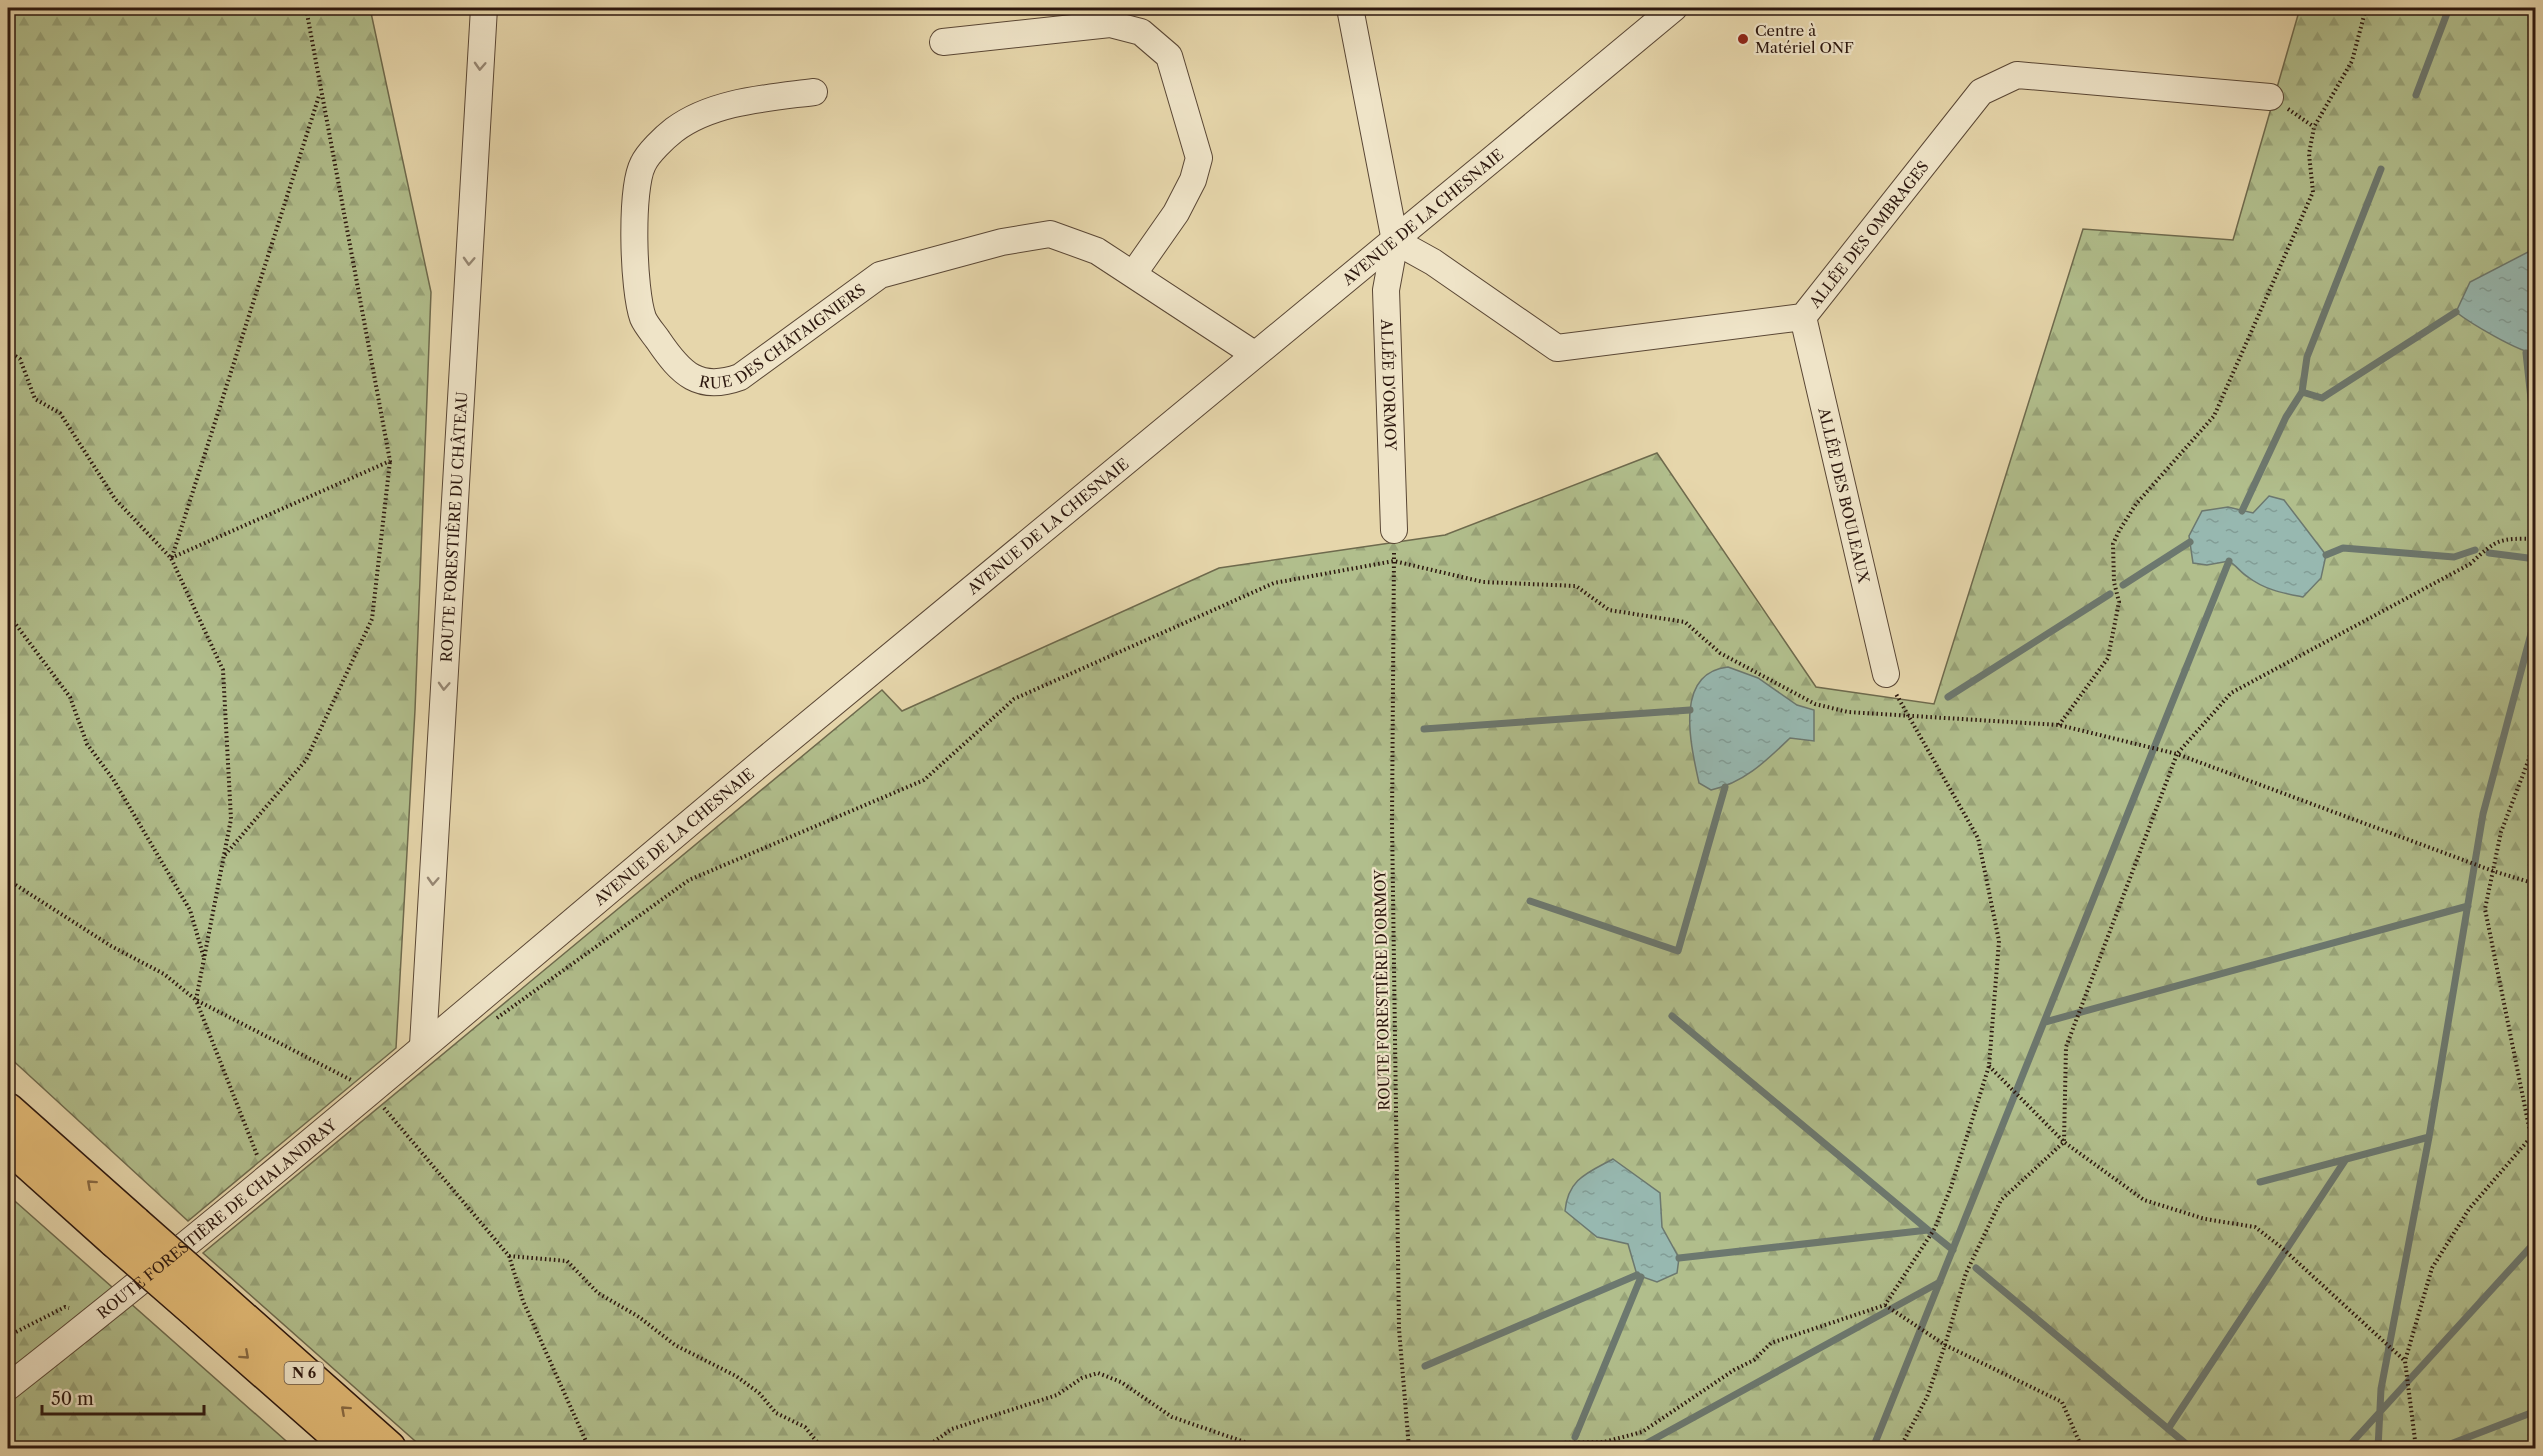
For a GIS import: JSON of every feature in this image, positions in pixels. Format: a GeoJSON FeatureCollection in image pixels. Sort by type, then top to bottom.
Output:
{"type":"FeatureCollection","features":[{"type":"Feature","properties":{"kind":"main road","name":"N 6"},"geometry":{"type":"LineString","coordinates":[[8,1110],[125,1232]]}},
{"type":"Feature","properties":{"kind":"main road","name":"N 6"},"geometry":{"type":"LineString","coordinates":[[8,1145],[125,1232],[211,1307],[388,1449]]}},
{"type":"Feature","properties":{"kind":"main road","name":"N 6"},"geometry":{"type":"LineString","coordinates":[[211,1307],[351,1449]]}},
{"type":"Feature","properties":{"kind":"street","name":"ROUTE FORESTIÈRE DU CHÂTEAU"},"geometry":{"type":"LineString","coordinates":[[423,1045],[484,8]]}},
{"type":"Feature","properties":{"kind":"street"},"geometry":{"type":"LineString","coordinates":[[1350,8],[1395,241]]}},
{"type":"Feature","properties":{"kind":"street","name":"AVENUE DE LA CHESNAIE"},"geometry":{"type":"LineString","coordinates":[[423,1045],[1674,8]]}},
{"type":"Feature","properties":{"kind":"street"},"geometry":{"type":"LineString","coordinates":[[943,42],[1110,24],[1140,32],[1169,56],[1199,158],[1193,180],[1176,213],[1134,273]]}},
{"type":"Feature","properties":{"kind":"street","name":"ALLÉE DES OMBRAGES"},"geometry":{"type":"LineString","coordinates":[[1395,241],[1433,262],[1557,348],[1803,317],[1981,92],[2017,75],[2270,97]]}},
{"type":"Feature","properties":{"kind":"street","name":"RUE DES CHÂTAIGNIERS"},"geometry":{"type":"LineString","coordinates":[[814,92],[738,102],[701,116],[674,130],[643,164],[633,204],[643,318],[668,354],[693,379],[719,384],[740,377],[880,275],[1002,242],[1050,234],[1097,251],[1134,273],[1254,354]]}},
{"type":"Feature","properties":{"kind":"street","name":"ALLÉE D'ORMOY"},"geometry":{"type":"LineString","coordinates":[[1394,530],[1386,290],[1395,241]]}},
{"type":"Feature","properties":{"kind":"street","name":"ALLÉE DES BOULEAUX"},"geometry":{"type":"LineString","coordinates":[[1803,317],[1886,674]]}},
{"type":"Feature","properties":{"kind":"street","name":"ROUTE FORESTIÈRE DE CHALANDRAY"},"geometry":{"type":"LineString","coordinates":[[8,1387],[270,1176],[423,1045]]}},
{"type":"Feature","properties":{"kind":"path"},"geometry":{"type":"LineString","coordinates":[[224,855],[306,760],[372,619],[390,461],[320,94],[306,8]]}},
{"type":"Feature","properties":{"kind":"path"},"geometry":{"type":"LineString","coordinates":[[2059,725],[2108,658],[2119,602],[2114,582],[2113,544],[2119,531],[2136,504],[2214,416],[2313,192],[2309,154],[2314,127],[2352,60],[2365,9]]}},
{"type":"Feature","properties":{"kind":"path"},"geometry":{"type":"LineString","coordinates":[[171,558],[320,94]]}},
{"type":"Feature","properties":{"kind":"path"},"geometry":{"type":"LineString","coordinates":[[2270,97],[2314,127]]}},
{"type":"Feature","properties":{"kind":"path"},"geometry":{"type":"LineString","coordinates":[[8,351],[20,359],[35,399],[60,413],[115,499],[171,558],[224,670],[231,819],[196,1000],[262,1168],[270,1176]]}},
{"type":"Feature","properties":{"kind":"path"},"geometry":{"type":"LineString","coordinates":[[171,558],[390,461]]}},
{"type":"Feature","properties":{"kind":"path","name":"ROUTE FORESTIÈRE D'ORMOY"},"geometry":{"type":"LineString","coordinates":[[1394,530],[1392,821],[1399,1329],[1409,1449]]}},
{"type":"Feature","properties":{"kind":"path"},"geometry":{"type":"LineString","coordinates":[[1900,1449],[1927,1397],[1946,1345],[1966,1273],[2001,1200],[2064,1142],[2066,1047],[2177,754],[2231,693],[2470,564],[2492,544],[2506,538],[2535,539]]}},
{"type":"Feature","properties":{"kind":"path"},"geometry":{"type":"LineString","coordinates":[[490,1024],[689,880],[924,780],[1014,699],[1274,582],[1394,561],[1483,582],[1576,586],[1610,610],[1685,622],[1720,653],[1815,704],[1848,712],[1909,718],[2000,720],[2059,725],[2177,754],[2493,871],[2535,884]]}},
{"type":"Feature","properties":{"kind":"path"},"geometry":{"type":"LineString","coordinates":[[8,614],[70,697],[87,744],[113,779],[190,910],[204,958]]}},
{"type":"Feature","properties":{"kind":"path"},"geometry":{"type":"LineString","coordinates":[[1498,1449],[1508,1444],[1604,1442],[1642,1432],[1734,1370],[1754,1360],[1771,1343],[1886,1305],[1935,1228],[1962,1154],[1989,1065],[1999,941],[1978,838],[1909,718]]}},
{"type":"Feature","properties":{"kind":"path"},"geometry":{"type":"LineString","coordinates":[[2535,720],[2529,759],[2501,832],[2486,909],[2531,1137],[2535,1145]]}},
{"type":"Feature","properties":{"kind":"path"},"geometry":{"type":"LineString","coordinates":[[8,880],[111,945],[164,974],[196,1000],[369,1090],[509,1256],[523,1301],[589,1449]]}},
{"type":"Feature","properties":{"kind":"path"},"geometry":{"type":"LineString","coordinates":[[1989,1065],[2064,1142],[2144,1200],[2205,1219],[2255,1227],[2281,1247],[2405,1361]]}},
{"type":"Feature","properties":{"kind":"path"},"geometry":{"type":"LineString","coordinates":[[2416,1449],[2405,1361],[2432,1268],[2469,1209],[2531,1137]]}},
{"type":"Feature","properties":{"kind":"path"},"geometry":{"type":"LineString","coordinates":[[509,1256],[567,1261],[598,1293],[639,1317],[675,1345],[736,1376],[759,1393],[776,1413],[805,1427],[822,1449]]}},
{"type":"Feature","properties":{"kind":"path"},"geometry":{"type":"LineString","coordinates":[[1886,1305],[1946,1345],[2061,1402],[2082,1449]]}},
{"type":"Feature","properties":{"kind":"path"},"geometry":{"type":"LineString","coordinates":[[8,1336],[65,1307],[75,1311]]}},
{"type":"Feature","properties":{"kind":"path"},"geometry":{"type":"LineString","coordinates":[[917,1449],[952,1429],[1057,1395],[1082,1378],[1098,1373],[1121,1382],[1173,1417],[1262,1449]]}},
{"type":"Feature","properties":{"kind":"path"},"geometry":{"type":"LineString","coordinates":[[8,1435],[15,1449]]}},
{"type":"Feature","properties":{"kind":"green space"},"geometry":{"type":"Polygon","coordinates":[[[8,8],[370,8],[431,292],[415,710],[396,1048],[188,1221],[8,1056],[8,8]]]}},
{"type":"Feature","properties":{"kind":"green space"},"geometry":{"type":"Polygon","coordinates":[[[2300,8],[2535,8],[2535,1448],[423,1448],[203,1253],[882,690],[902,711],[1219,568],[1445,535],[1657,453],[1816,687],[1934,704],[2083,229],[2233,240],[2300,8]]]}},
{"type":"Feature","properties":{"kind":"green space"},"geometry":{"type":"Polygon","coordinates":[[[8,1195],[294,1448],[8,1448],[8,1195]]]}},
{"type":"Feature","properties":{"kind":"water"},"geometry":{"type":"Polygon","coordinates":[[[2530,251],[2535,251],[2535,353],[2507,343],[2456,312],[2470,282],[2530,251]]]}},
{"type":"Feature","properties":{"kind":"water"},"geometry":{"type":"Polygon","coordinates":[[[2269,496],[2284,500],[2326,555],[2321,578],[2303,597],[2261,585],[2229,561],[2207,565],[2193,563],[2189,536],[2202,511],[2228,507],[2253,513],[2269,496]]]}},
{"type":"Feature","properties":{"kind":"water"},"geometry":{"type":"Polygon","coordinates":[[[1728,667],[1758,678],[1797,705],[1814,710],[1814,741],[1790,738],[1744,777],[1711,790],[1699,783],[1692,750],[1690,713],[1699,682],[1711,672],[1728,667]]]}},
{"type":"Feature","properties":{"kind":"water"},"geometry":{"type":"Polygon","coordinates":[[[1613,1159],[1660,1193],[1662,1227],[1679,1258],[1677,1273],[1657,1282],[1637,1275],[1628,1244],[1597,1237],[1565,1211],[1570,1191],[1580,1178],[1613,1159]]]}},
{"type":"Feature","properties":{"kind":"waterway"},"geometry":{"type":"LineString","coordinates":[[2416,95],[2449,8]]}},
{"type":"Feature","properties":{"kind":"waterway"},"geometry":{"type":"LineString","coordinates":[[2242,511],[2286,417],[2302,392],[2307,357],[2381,169]]}},
{"type":"Feature","properties":{"kind":"waterway"},"geometry":{"type":"LineString","coordinates":[[2302,392],[2322,398],[2456,312]]}},
{"type":"Feature","properties":{"kind":"waterway"},"geometry":{"type":"LineString","coordinates":[[2526,353],[2536,444]]}},
{"type":"Feature","properties":{"kind":"waterway"},"geometry":{"type":"LineString","coordinates":[[2123,585],[2190,542]]}},
{"type":"Feature","properties":{"kind":"waterway"},"geometry":{"type":"LineString","coordinates":[[2326,555],[2343,548],[2454,557],[2475,550]]}},
{"type":"Feature","properties":{"kind":"waterway"},"geometry":{"type":"LineString","coordinates":[[2489,553],[2536,559]]}},
{"type":"Feature","properties":{"kind":"waterway"},"geometry":{"type":"LineString","coordinates":[[1873,1448],[2229,561]]}},
{"type":"Feature","properties":{"kind":"waterway"},"geometry":{"type":"LineString","coordinates":[[1948,697],[2110,594]]}},
{"type":"Feature","properties":{"kind":"waterway"},"geometry":{"type":"LineString","coordinates":[[2378,1448],[2381,1389],[2429,1137],[2483,814],[2536,615]]}},
{"type":"Feature","properties":{"kind":"waterway"},"geometry":{"type":"LineString","coordinates":[[1424,729],[1690,710]]}},
{"type":"Feature","properties":{"kind":"waterway"},"geometry":{"type":"LineString","coordinates":[[1530,901],[1678,951],[1725,787]]}},
{"type":"Feature","properties":{"kind":"waterway"},"geometry":{"type":"LineString","coordinates":[[2045,1022],[2468,906]]}},
{"type":"Feature","properties":{"kind":"waterway"},"geometry":{"type":"LineString","coordinates":[[1672,1016],[1928,1230]]}},
{"type":"Feature","properties":{"kind":"waterway"},"geometry":{"type":"LineString","coordinates":[[2260,1182],[2429,1137]]}},
{"type":"Feature","properties":{"kind":"waterway"},"geometry":{"type":"LineString","coordinates":[[2168,1429],[2346,1159]]}},
{"type":"Feature","properties":{"kind":"waterway"},"geometry":{"type":"LineString","coordinates":[[1679,1258],[1928,1230],[1953,1250]]}},
{"type":"Feature","properties":{"kind":"waterway"},"geometry":{"type":"LineString","coordinates":[[2347,1448],[2536,1241]]}},
{"type":"Feature","properties":{"kind":"waterway"},"geometry":{"type":"LineString","coordinates":[[1976,1268],[2191,1448]]}},
{"type":"Feature","properties":{"kind":"waterway"},"geometry":{"type":"LineString","coordinates":[[1425,1366],[1637,1275]]}},
{"type":"Feature","properties":{"kind":"waterway"},"geometry":{"type":"LineString","coordinates":[[1575,1437],[1641,1277]]}},
{"type":"Feature","properties":{"kind":"waterway"},"geometry":{"type":"LineString","coordinates":[[1638,1448],[1940,1282]]}},
{"type":"Feature","properties":{"kind":"waterway"},"geometry":{"type":"LineString","coordinates":[[2440,1448],[2536,1411]]}},
{"type":"Feature","properties":{"kind":"place","name":"Centre à Matériel ONF"},"geometry":{"type":"Point","coordinates":[1743,39]}}]}
